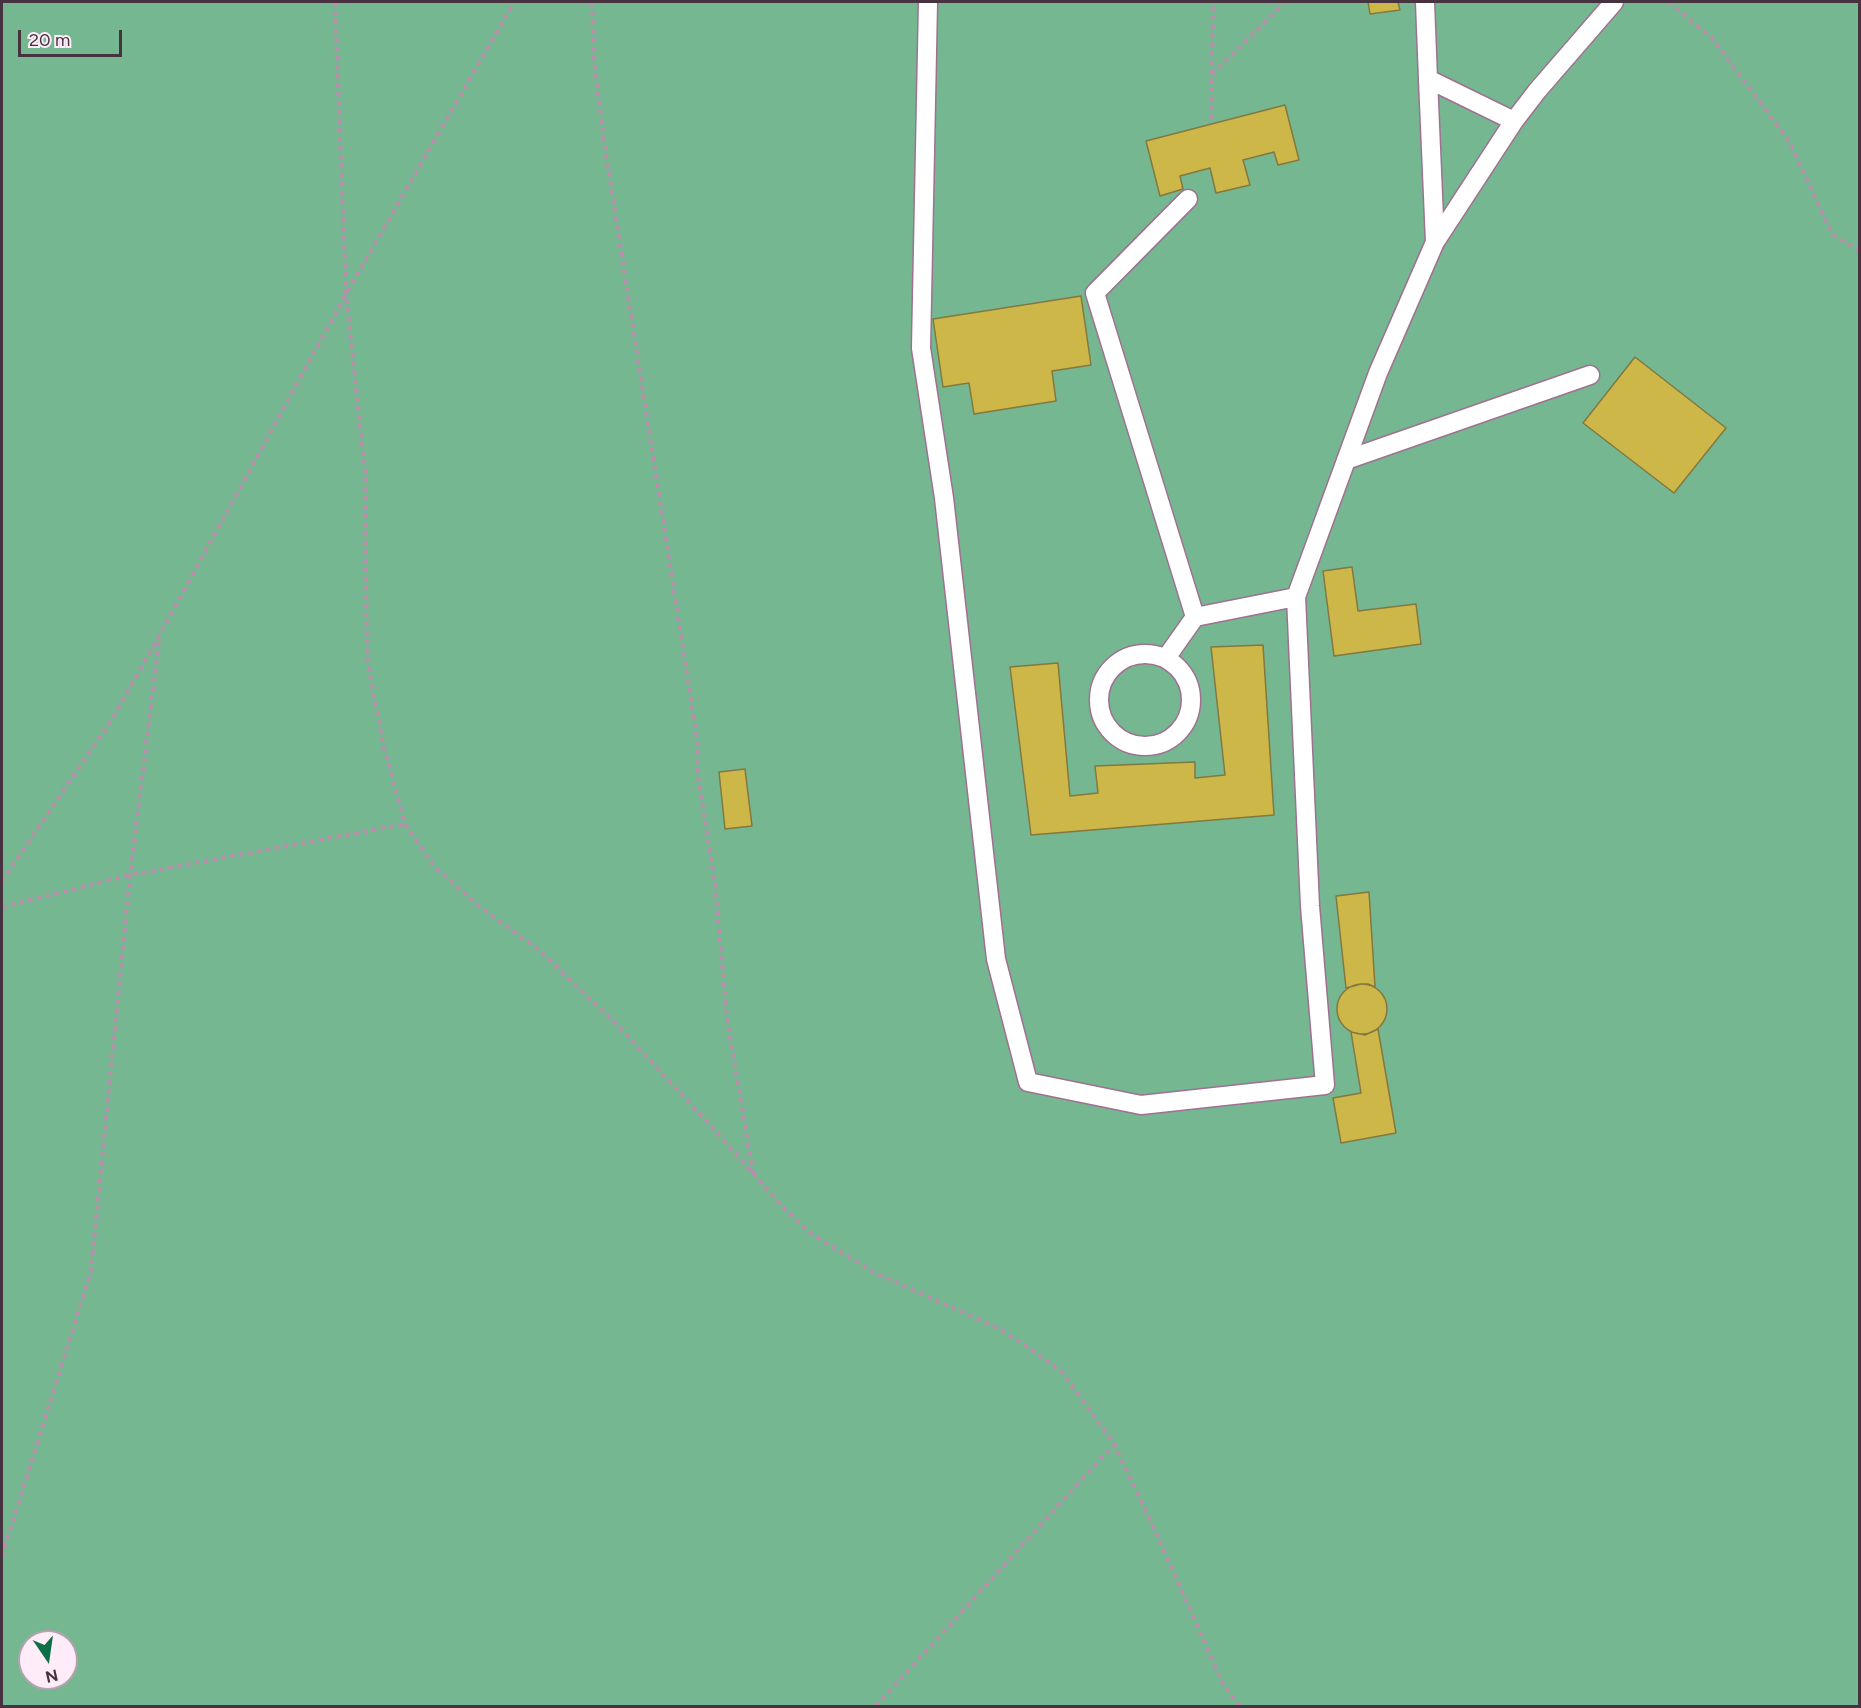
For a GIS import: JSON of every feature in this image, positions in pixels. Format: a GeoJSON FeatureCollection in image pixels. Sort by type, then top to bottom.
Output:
{"type":"FeatureCollection","features":[{"type":"Feature","properties":{"kind":"lane"},"geometry":{"type":"LineString","coordinates":[[928,2],[921,348],[944,498],[996,959],[1028,1082],[1141,1104],[1325,1085],[1310,906],[1296,597],[1378,373],[1435,242],[1536,91],[1614,2]]}},
{"type":"Feature","properties":{"kind":"lane"},"geometry":{"type":"LineString","coordinates":[[1425,2],[1435,242]]}},
{"type":"Feature","properties":{"kind":"lane"},"geometry":{"type":"LineString","coordinates":[[1428,79],[1514,121]]}},
{"type":"Feature","properties":{"kind":"lane"},"geometry":{"type":"LineString","coordinates":[[1188,199],[1095,293],[1195,617]]}},
{"type":"Feature","properties":{"kind":"lane"},"geometry":{"type":"LineString","coordinates":[[1346,460],[1590,375]]}},
{"type":"Feature","properties":{"kind":"lane"},"geometry":{"type":"LineString","coordinates":[[1166,658],[1195,617],[1296,597]]}},
{"type":"Feature","properties":{"kind":"lane"},"geometry":{"type":"LineString","coordinates":[[1135,654],[1151,654],[1166,658],[1178,667],[1187,679],[1191,693],[1191,709],[1185,722],[1176,734],[1163,742],[1149,746],[1133,745],[1119,739],[1107,728],[1100,714],[1098,699],[1101,683],[1120,659],[1135,654]]}},
{"type":"Feature","properties":{"kind":"path"},"geometry":{"type":"LineString","coordinates":[[335,2],[346,294],[365,472],[367,659],[384,748],[405,824],[434,866],[480,907],[538,949],[621,1029],[782,1206],[810,1233],[875,1273],[998,1328],[1062,1372],[1114,1444],[1224,1686],[1240,1707]]}},
{"type":"Feature","properties":{"kind":"path"},"geometry":{"type":"LineString","coordinates":[[2,881],[112,719],[346,294],[514,2]]}},
{"type":"Feature","properties":{"kind":"path"},"geometry":{"type":"LineString","coordinates":[[592,2],[594,62],[605,148],[698,745],[698,776],[715,884],[727,1019],[753,1173]]}},
{"type":"Feature","properties":{"kind":"path"},"geometry":{"type":"LineString","coordinates":[[1211,119],[1213,2]]}},
{"type":"Feature","properties":{"kind":"path"},"geometry":{"type":"LineString","coordinates":[[1212,74],[1285,2]]}},
{"type":"Feature","properties":{"kind":"path"},"geometry":{"type":"LineString","coordinates":[[1669,2],[1712,38],[1789,141],[1832,234],[1860,251]]}},
{"type":"Feature","properties":{"kind":"path"},"geometry":{"type":"LineString","coordinates":[[2,1556],[91,1271],[130,875],[159,636]]}},
{"type":"Feature","properties":{"kind":"path"},"geometry":{"type":"LineString","coordinates":[[2,907],[130,875],[405,824]]}},
{"type":"Feature","properties":{"kind":"path"},"geometry":{"type":"LineString","coordinates":[[876,1707],[1114,1444]]}},
{"type":"Feature","properties":{"kind":"green space"},"geometry":{"type":"Polygon","coordinates":[[[2,2],[1859,2],[1859,1706],[2,1706],[2,2]]]}},
{"type":"Feature","properties":{"kind":"building"},"geometry":{"type":"Polygon","coordinates":[[[1368,2],[1398,2],[1400,10],[1370,14],[1368,2]]]}},
{"type":"Feature","properties":{"kind":"building"},"geometry":{"type":"Polygon","coordinates":[[[1285,105],[1299,160],[1278,165],[1274,152],[1243,160],[1250,185],[1216,193],[1210,168],[1180,176],[1183,189],[1160,196],[1146,141],[1285,105]]]}},
{"type":"Feature","properties":{"kind":"building"},"geometry":{"type":"Polygon","coordinates":[[[1081,296],[1091,365],[1052,371],[1056,401],[974,414],[969,383],[943,387],[933,319],[1081,296]]]}},
{"type":"Feature","properties":{"kind":"building"},"geometry":{"type":"Polygon","coordinates":[[[1635,357],[1726,428],[1674,493],[1583,423],[1635,357]]]}},
{"type":"Feature","properties":{"kind":"building"},"geometry":{"type":"Polygon","coordinates":[[[1352,567],[1358,611],[1416,604],[1421,644],[1334,656],[1323,571],[1352,567]]]}},
{"type":"Feature","properties":{"kind":"building"},"geometry":{"type":"Polygon","coordinates":[[[1263,645],[1274,815],[1031,835],[1010,667],[1058,663],[1070,796],[1098,793],[1095,766],[1195,762],[1195,778],[1225,775],[1211,647],[1263,645]]]}},
{"type":"Feature","properties":{"kind":"building"},"geometry":{"type":"Polygon","coordinates":[[[745,769],[752,826],[725,829],[719,772],[745,769]]]}},
{"type":"Feature","properties":{"kind":"building"},"geometry":{"type":"Polygon","coordinates":[[[1369,892],[1375,987],[1361,984],[1346,988],[1336,896],[1369,892]]]}},
{"type":"Feature","properties":{"kind":"building"},"geometry":{"type":"Polygon","coordinates":[[[1357,984],[1367,984],[1380,991],[1387,1004],[1387,1014],[1380,1027],[1367,1034],[1357,1034],[1348,1030],[1341,1023],[1337,1014],[1337,1004],[1341,995],[1348,988],[1357,984]]]}},
{"type":"Feature","properties":{"kind":"building"},"geometry":{"type":"Polygon","coordinates":[[[1378,1029],[1396,1133],[1341,1143],[1333,1098],[1361,1093],[1351,1032],[1365,1035],[1378,1029]]]}}]}
